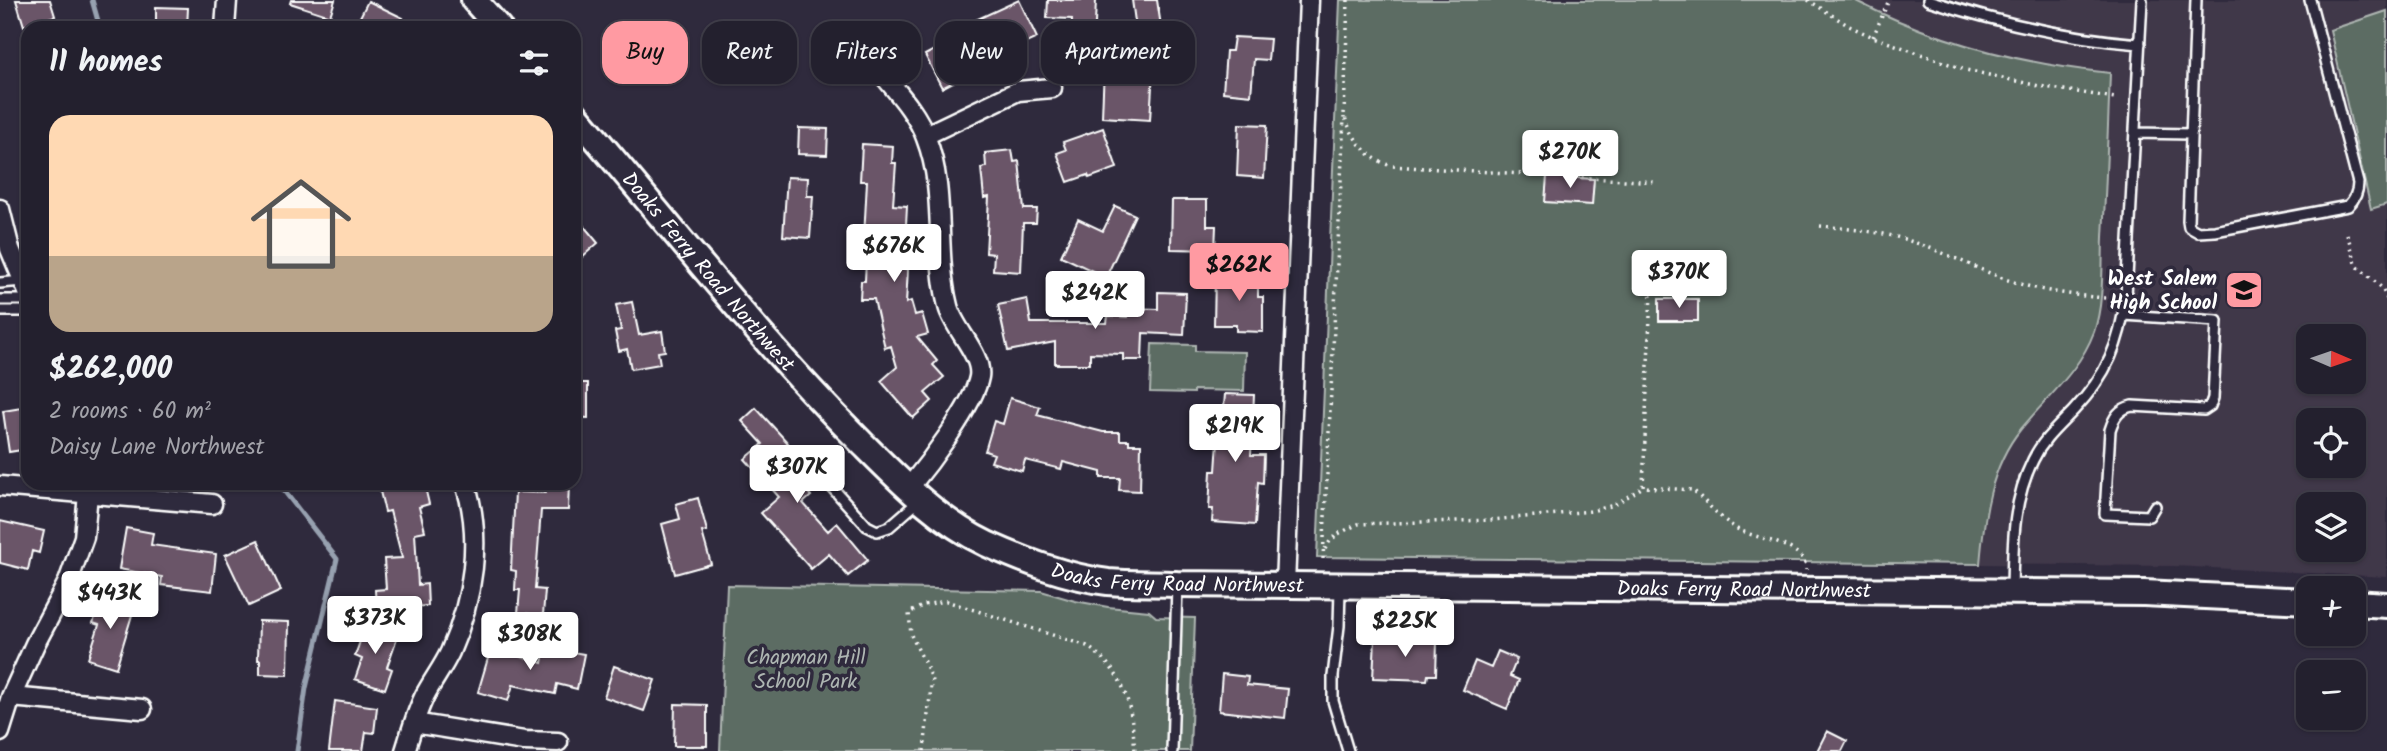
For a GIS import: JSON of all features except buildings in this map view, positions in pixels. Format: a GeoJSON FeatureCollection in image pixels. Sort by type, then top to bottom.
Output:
{"type":"FeatureCollection","features":[{"type":"Feature","properties":{"kind":"main road"},"geometry":{"type":"LineString","coordinates":[[474,0],[493,21]]}},
{"type":"Feature","properties":{"kind":"main road","name":"Doaks Ferry Road Northwest"},"geometry":{"type":"LineString","coordinates":[[581,121],[723,292],[836,417],[915,494],[984,542],[1029,562],[1073,575],[1109,582],[1177,584],[2144,593],[2296,600]]}},
{"type":"Feature","properties":{"kind":"main road"},"geometry":{"type":"LineString","coordinates":[[2366,604],[2387,605]]}},
{"type":"Feature","properties":{"kind":"street"},"geometry":{"type":"LineString","coordinates":[[226,21],[227,0]]}},
{"type":"Feature","properties":{"kind":"street"},"geometry":{"type":"LineString","coordinates":[[1285,585],[1309,0]]}},
{"type":"Feature","properties":{"kind":"street"},"geometry":{"type":"LineString","coordinates":[[890,84],[926,135],[939,190],[939,245],[948,309],[977,359],[980,374],[975,391],[915,494]]}},
{"type":"Feature","properties":{"kind":"street"},"geometry":{"type":"LineString","coordinates":[[926,135],[1018,91],[1052,88]]}},
{"type":"Feature","properties":{"kind":"street"},"geometry":{"type":"LineString","coordinates":[[0,209],[10,249],[21,274]]}},
{"type":"Feature","properties":{"kind":"street"},"geometry":{"type":"LineString","coordinates":[[0,486],[21,486]]}},
{"type":"Feature","properties":{"kind":"street"},"geometry":{"type":"LineString","coordinates":[[0,732],[11,697],[35,644],[68,582],[84,537],[89,490]]}},
{"type":"Feature","properties":{"kind":"street"},"geometry":{"type":"LineString","coordinates":[[105,490],[212,503]]}},
{"type":"Feature","properties":{"kind":"street"},"geometry":{"type":"LineString","coordinates":[[405,751],[425,695],[449,653],[466,608],[472,576],[475,529],[467,490]]}},
{"type":"Feature","properties":{"kind":"street"},"geometry":{"type":"LineString","coordinates":[[11,697],[142,709]]}},
{"type":"Feature","properties":{"kind":"street"},"geometry":{"type":"LineString","coordinates":[[414,723],[524,741],[558,742]]}},
{"type":"Feature","properties":{"kind":"lane"},"geometry":{"type":"LineString","coordinates":[[1928,0],[1985,19],[2030,29],[2081,39],[2140,44]]}},
{"type":"Feature","properties":{"kind":"lane"},"geometry":{"type":"LineString","coordinates":[[2012,592],[2015,512],[2022,487],[2042,444],[2089,394],[2106,371],[2122,329],[2142,0]]}},
{"type":"Feature","properties":{"kind":"lane"},"geometry":{"type":"LineString","coordinates":[[2196,0],[2188,221],[2192,230],[2215,231],[2348,206],[2358,190],[2310,0]]}},
{"type":"Feature","properties":{"kind":"lane"},"geometry":{"type":"LineString","coordinates":[[2135,133],[2190,134]]}},
{"type":"Feature","properties":{"kind":"lane"},"geometry":{"type":"LineString","coordinates":[[0,282],[21,285]]}},
{"type":"Feature","properties":{"kind":"lane"},"geometry":{"type":"LineString","coordinates":[[0,300],[21,300]]}},
{"type":"Feature","properties":{"kind":"lane"},"geometry":{"type":"LineString","coordinates":[[0,311],[21,311]]}},
{"type":"Feature","properties":{"kind":"lane"},"geometry":{"type":"LineString","coordinates":[[2123,315],[2217,321],[2213,398],[2210,406],[2204,410],[2132,406],[2122,408],[2110,430],[2105,514],[2149,516],[2155,506]]}},
{"type":"Feature","properties":{"kind":"lane"},"geometry":{"type":"LineString","coordinates":[[799,451],[867,526],[877,531],[888,527],[915,494]]}},
{"type":"Feature","properties":{"kind":"lane"},"geometry":{"type":"LineString","coordinates":[[1172,751],[1177,584]]}},
{"type":"Feature","properties":{"kind":"lane"},"geometry":{"type":"LineString","coordinates":[[1340,586],[1333,701],[1348,751]]}},
{"type":"Feature","properties":{"kind":"path"},"geometry":{"type":"LineString","coordinates":[[1348,0],[1344,114],[1323,559],[1323,552],[1330,541],[1358,524],[1491,520],[1592,511],[1614,506],[1643,487],[1693,489],[1733,526],[1746,534],[1792,549],[1806,564],[1807,590]]}},
{"type":"Feature","properties":{"kind":"path"},"geometry":{"type":"LineString","coordinates":[[1808,0],[1849,26],[1873,37],[1966,70],[2050,88],[2115,98]]}},
{"type":"Feature","properties":{"kind":"path"},"geometry":{"type":"LineString","coordinates":[[1873,37],[1889,0]]}},
{"type":"Feature","properties":{"kind":"path"},"geometry":{"type":"LineString","coordinates":[[1344,114],[1361,148],[1379,162],[1391,166],[1657,182]]}},
{"type":"Feature","properties":{"kind":"path"},"geometry":{"type":"LineString","coordinates":[[1820,226],[1867,230],[1908,240],[1996,276],[2034,288],[2105,298]]}},
{"type":"Feature","properties":{"kind":"path"},"geometry":{"type":"LineString","coordinates":[[2347,234],[2357,266],[2382,288],[2387,299]]}},
{"type":"Feature","properties":{"kind":"path"},"geometry":{"type":"LineString","coordinates":[[1643,487],[1652,267]]}},
{"type":"Feature","properties":{"kind":"path"},"geometry":{"type":"LineString","coordinates":[[924,751],[932,678],[911,635],[909,612],[924,605],[946,601],[1087,646],[1106,660],[1121,682],[1133,722],[1135,751]]}},
{"type":"Feature","properties":{"kind":"shaded area","name":"West Salem High School"},"geometry":{"type":"Polygon","coordinates":[[[1854,0],[2387,0],[2387,577],[2174,566],[1980,564],[1983,529],[1994,477],[2004,456],[2020,431],[2075,370],[2095,330],[2102,275],[2110,73],[2021,61],[1975,49],[1892,20],[1854,0]]]}},
{"type":"Feature","properties":{"kind":"green space"},"geometry":{"type":"Polygon","coordinates":[[[1340,0],[1854,0],[1916,28],[1979,49],[2043,64],[2110,73],[2102,285],[2097,321],[2080,360],[2021,429],[2002,460],[1990,493],[1980,564],[1317,557],[1340,0]]]}},
{"type":"Feature","properties":{"kind":"green space"},"geometry":{"type":"Polygon","coordinates":[[[2387,11],[2387,204],[2371,209],[2330,30],[2387,11]]]}},
{"type":"Feature","properties":{"kind":"green space"},"geometry":{"type":"Polygon","coordinates":[[[1152,344],[1195,345],[1195,351],[1245,352],[1244,391],[1150,392],[1152,344]]]}},
{"type":"Feature","properties":{"kind":"green space","name":"Chapman Hill School Park"},"geometry":{"type":"Polygon","coordinates":[[[727,585],[1041,591],[1075,601],[1149,611],[1156,617],[1195,618],[1190,751],[720,751],[727,585]]]}},
{"type":"Feature","properties":{"kind":"waterway"},"geometry":{"type":"LineString","coordinates":[[92,0],[98,21]]}},
{"type":"Feature","properties":{"kind":"waterway"},"geometry":{"type":"LineString","coordinates":[[283,490],[337,559],[306,688],[297,751]]}},
{"type":"Feature","properties":{"kind":"place","name":"West Salem High School"},"geometry":{"type":"Point","coordinates":[2244,290]}}]}
